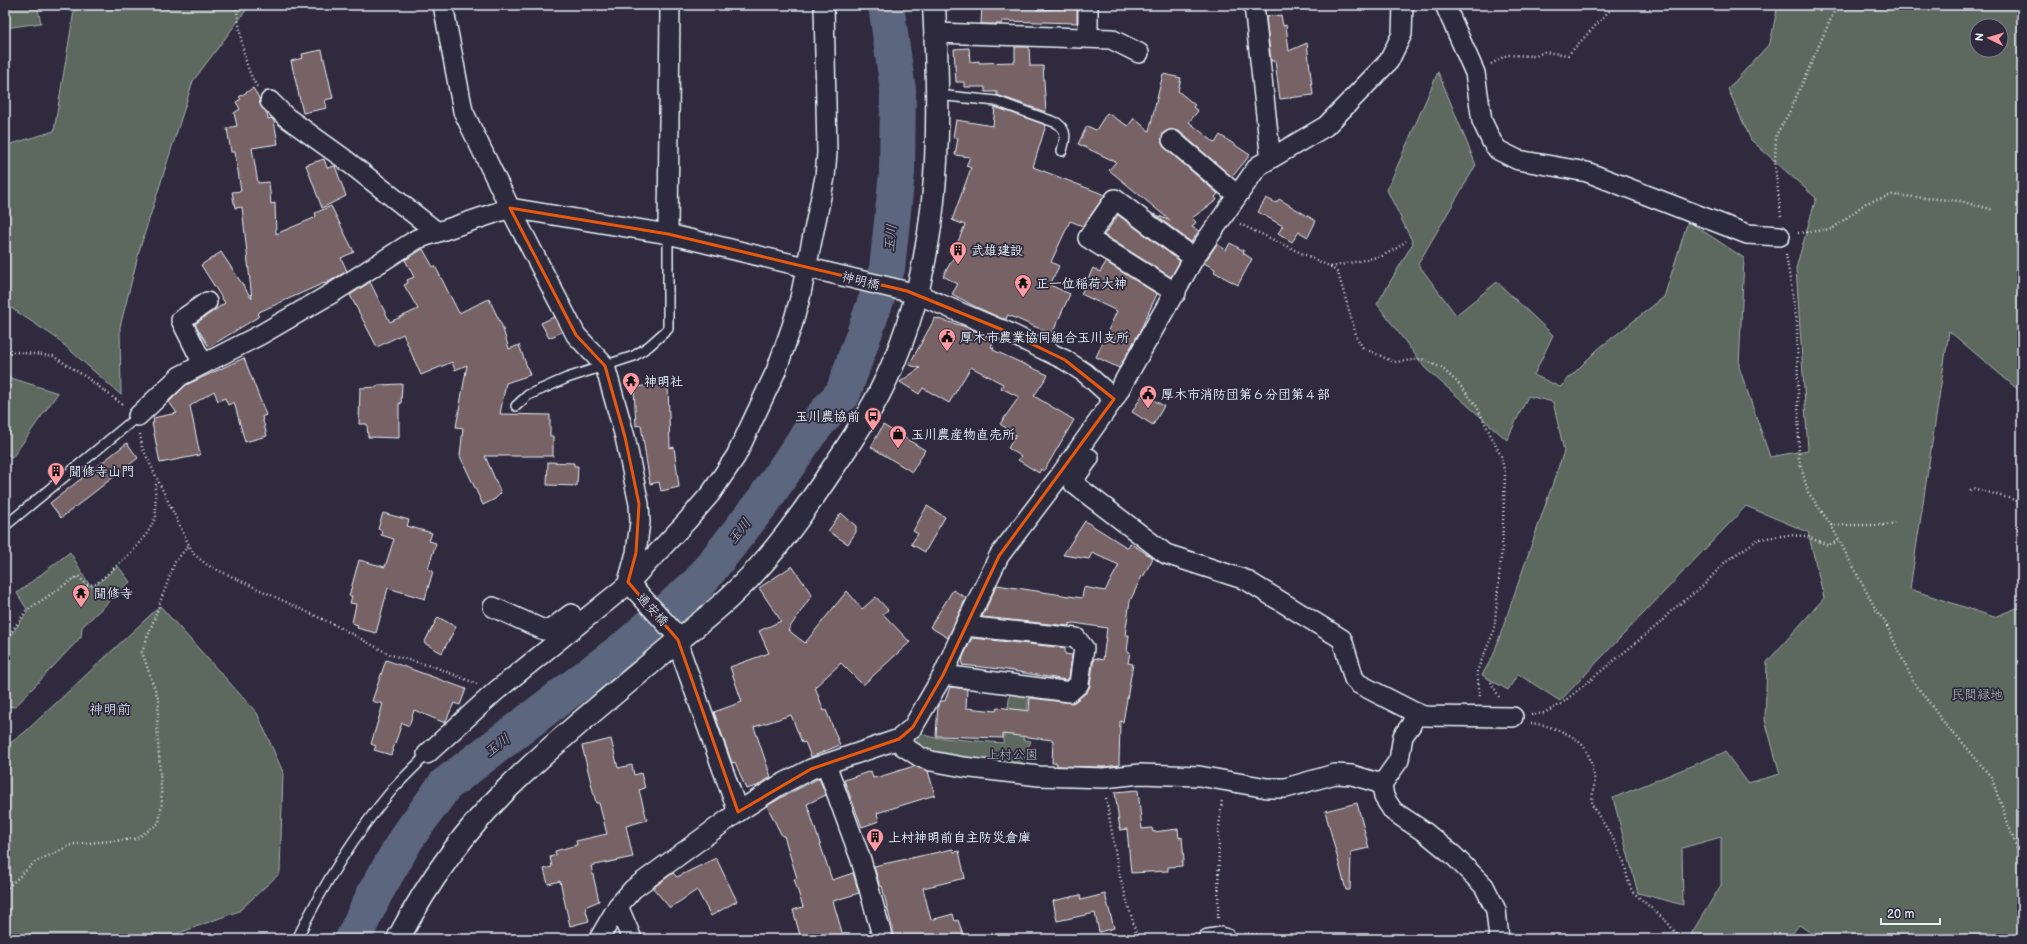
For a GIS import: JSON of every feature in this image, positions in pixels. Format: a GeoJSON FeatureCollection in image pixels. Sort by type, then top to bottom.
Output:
{"type":"FeatureCollection","features":[{"type":"Feature","properties":{"kind":"street"},"geometry":{"type":"LineString","coordinates":[[443,5],[463,111],[510,208],[576,335],[605,366],[625,437],[639,504],[640,522],[631,585]]}},
{"type":"Feature","properties":{"kind":"street"},"geometry":{"type":"LineString","coordinates":[[668,234],[670,5]]}},
{"type":"Feature","properties":{"kind":"street"},"geometry":{"type":"LineString","coordinates":[[427,754],[496,691],[626,586],[631,585],[711,493],[736,456],[776,371],[810,268],[825,177],[827,153],[824,5]]}},
{"type":"Feature","properties":{"kind":"street"},"geometry":{"type":"LineString","coordinates":[[398,939],[435,876],[475,824],[507,789],[600,706],[675,635],[737,591],[778,544],[812,500],[879,394],[906,330],[912,292],[935,193],[938,145],[934,5]]}},
{"type":"Feature","properties":{"kind":"street"},"geometry":{"type":"LineString","coordinates":[[1088,5],[1088,37]]}},
{"type":"Feature","properties":{"kind":"street"},"geometry":{"type":"LineString","coordinates":[[1254,5],[1270,152],[1272,157]]}},
{"type":"Feature","properties":{"kind":"street"},"geometry":{"type":"LineString","coordinates":[[599,939],[618,906],[633,889],[650,875],[738,812],[778,786],[811,769],[899,739],[913,727],[943,675],[999,556],[1059,477],[1114,399],[1176,293],[1194,258],[1258,166],[1326,126],[1389,61],[1402,34],[1404,5]]}},
{"type":"Feature","properties":{"kind":"street"},"geometry":{"type":"LineString","coordinates":[[1445,5],[1475,73],[1482,121],[1492,142],[1498,150],[1518,160],[1587,172],[1747,234],[1780,236]]}},
{"type":"Feature","properties":{"kind":"street"},"geometry":{"type":"LineString","coordinates":[[936,33],[1088,37],[1111,39],[1139,53]]}},
{"type":"Feature","properties":{"kind":"street"},"geometry":{"type":"LineString","coordinates":[[270,101],[286,117],[343,158],[437,232]]}},
{"type":"Feature","properties":{"kind":"street"},"geometry":{"type":"LineString","coordinates":[[1172,140],[1237,195]]}},
{"type":"Feature","properties":{"kind":"street"},"geometry":{"type":"LineString","coordinates":[[1176,293],[1088,238],[1115,199],[1194,258]]}},
{"type":"Feature","properties":{"kind":"street"},"geometry":{"type":"LineString","coordinates":[[138,416],[180,376],[260,335],[334,292],[417,240],[510,208]]}},
{"type":"Feature","properties":{"kind":"street","name":"神明橋"},"geometry":{"type":"LineString","coordinates":[[510,208],[668,234],[912,292],[999,330],[1003,330],[1065,360],[1085,373],[1114,399]]}},
{"type":"Feature","properties":{"kind":"street"},"geometry":{"type":"LineString","coordinates":[[203,364],[175,323],[207,302]]}},
{"type":"Feature","properties":{"kind":"street"},"geometry":{"type":"LineString","coordinates":[[1097,424],[1103,431],[1101,440],[1074,479],[1074,484],[1166,554],[1246,580],[1342,639],[1354,679],[1359,684],[1416,713],[1424,716],[1513,716]]}},
{"type":"Feature","properties":{"kind":"street"},"geometry":{"type":"LineString","coordinates":[[493,607],[544,630],[551,629],[617,579],[631,585]]}},
{"type":"Feature","properties":{"kind":"street","name":"通安橋"},"geometry":{"type":"LineString","coordinates":[[631,585],[675,635]]}},
{"type":"Feature","properties":{"kind":"street"},"geometry":{"type":"LineString","coordinates":[[943,675],[1070,692],[1079,684],[1084,648],[1076,638],[965,626]]}},
{"type":"Feature","properties":{"kind":"street"},"geometry":{"type":"LineString","coordinates":[[675,635],[738,812]]}},
{"type":"Feature","properties":{"kind":"street"},"geometry":{"type":"LineString","coordinates":[[1416,713],[1411,725],[1403,736],[1399,760],[1382,784],[1384,797],[1393,811],[1426,832],[1453,855],[1484,886],[1496,910],[1499,939]]}},
{"type":"Feature","properties":{"kind":"street"},"geometry":{"type":"LineString","coordinates":[[899,739],[903,746],[920,757],[944,764],[1039,776],[1104,778],[1140,774],[1199,776],[1267,788],[1286,788],[1335,774],[1352,774],[1382,784]]}},
{"type":"Feature","properties":{"kind":"street"},"geometry":{"type":"LineString","coordinates":[[826,764],[861,860],[883,939]]}},
{"type":"Feature","properties":{"kind":"street"},"geometry":{"type":"LineString","coordinates":[[618,906],[632,939]]}},
{"type":"Feature","properties":{"kind":"street"},"geometry":{"type":"LineString","coordinates":[[1208,939],[1220,937],[1227,939]]}},
{"type":"Feature","properties":{"kind":"lane"},"geometry":{"type":"LineString","coordinates":[[937,95],[996,102],[1057,123],[1064,130],[1066,135],[1062,151]]}},
{"type":"Feature","properties":{"kind":"lane"},"geometry":{"type":"LineString","coordinates":[[516,406],[528,395],[560,381],[594,368],[605,366],[634,356],[649,346],[668,329],[668,234]]}},
{"type":"Feature","properties":{"kind":"lane"},"geometry":{"type":"LineString","coordinates":[[5,526],[138,416]]}},
{"type":"Feature","properties":{"kind":"lane"},"geometry":{"type":"LineString","coordinates":[[297,939],[311,910],[354,842],[393,790],[427,754]]}},
{"type":"Feature","properties":{"kind":"path"},"geometry":{"type":"LineString","coordinates":[[236,5],[244,55],[251,78],[270,101]]}},
{"type":"Feature","properties":{"kind":"path"},"geometry":{"type":"LineString","coordinates":[[1475,73],[1507,55],[1536,56],[1544,52],[1568,55],[1612,8],[1618,5]]}},
{"type":"Feature","properties":{"kind":"path"},"geometry":{"type":"LineString","coordinates":[[1837,5],[1789,113],[1776,135],[1775,166],[1782,218],[1780,236],[1792,279],[1797,322],[1799,460],[1808,492],[1831,525],[1876,610],[1884,620],[1913,680],[1950,732],[1957,736],[1991,777],[2022,862]]}},
{"type":"Feature","properties":{"kind":"path"},"geometry":{"type":"LineString","coordinates":[[1780,236],[1832,229],[1866,203],[1892,195],[1960,201],[1994,210]]}},
{"type":"Feature","properties":{"kind":"path"},"geometry":{"type":"LineString","coordinates":[[1223,216],[1331,267],[1338,274],[1357,338],[1363,348],[1394,362],[1422,359],[1442,368],[1458,383],[1476,405],[1501,456],[1505,474],[1502,547],[1494,631],[1477,671],[1481,716]]}},
{"type":"Feature","properties":{"kind":"path"},"geometry":{"type":"LineString","coordinates":[[1331,267],[1382,256],[1406,241]]}},
{"type":"Feature","properties":{"kind":"path"},"geometry":{"type":"LineString","coordinates":[[5,351],[53,356],[86,377],[138,416],[140,442],[189,545],[194,554],[213,568],[335,625],[391,655],[435,667],[496,691]]}},
{"type":"Feature","properties":{"kind":"path"},"geometry":{"type":"LineString","coordinates":[[5,641],[26,611],[78,576],[87,585],[96,584],[132,552],[148,532],[156,517],[155,487],[158,481]]}},
{"type":"Feature","properties":{"kind":"path"},"geometry":{"type":"LineString","coordinates":[[1970,490],[1973,488],[2022,502]]}},
{"type":"Feature","properties":{"kind":"path"},"geometry":{"type":"LineString","coordinates":[[1831,525],[1887,525],[1895,523]]}},
{"type":"Feature","properties":{"kind":"path"},"geometry":{"type":"LineString","coordinates":[[1513,716],[1544,713],[1561,704],[1660,623],[1672,610],[1703,586],[1726,561],[1759,539],[1789,535],[1805,536],[1828,545],[1839,541]]}},
{"type":"Feature","properties":{"kind":"path"},"geometry":{"type":"LineString","coordinates":[[5,890],[35,862],[74,844],[136,839],[159,823],[162,803],[157,725],[159,700],[142,652],[175,562],[189,545]]}},
{"type":"Feature","properties":{"kind":"path"},"geometry":{"type":"LineString","coordinates":[[1513,716],[1517,721],[1540,724],[1557,730],[1577,740],[1584,748],[1594,778],[1593,807],[1613,836],[1624,863],[1629,887],[1632,892],[1667,922],[1681,939]]}},
{"type":"Feature","properties":{"kind":"path"},"geometry":{"type":"LineString","coordinates":[[1104,778],[1119,873],[1138,936]]}},
{"type":"Feature","properties":{"kind":"path"},"geometry":{"type":"LineString","coordinates":[[1218,919],[1220,828],[1224,781]]}},
{"type":"Feature","properties":{"kind":"highlighted area"},"geometry":{"type":"Polygon","coordinates":[[[510,208],[668,234],[907,291],[1003,330],[1065,360],[1114,399],[999,556],[943,675],[913,727],[899,739],[811,769],[738,812],[678,640],[628,582],[636,553],[639,504],[625,437],[605,366],[576,335],[510,208]]]}},
{"type":"Feature","properties":{"kind":"green space"},"geometry":{"type":"Polygon","coordinates":[[[5,5],[37,5],[41,23],[5,28],[5,5]]]}},
{"type":"Feature","properties":{"kind":"green space"},"geometry":{"type":"Polygon","coordinates":[[[75,5],[250,5],[193,81],[140,248],[120,327],[121,395],[55,337],[5,304],[5,146],[54,131],[75,5]]]}},
{"type":"Feature","properties":{"kind":"green space","name":"民間緑地"},"geometry":{"type":"Polygon","coordinates":[[[1778,5],[2022,5],[2022,393],[1949,331],[1910,589],[1994,617],[2022,606],[2022,939],[1820,939],[1799,925],[1788,939],[1700,939],[1691,934],[1721,885],[1721,837],[1682,848],[1683,905],[1638,893],[1613,798],[1725,752],[1748,783],[1780,774],[1765,720],[1767,662],[1824,598],[1808,532],[1746,506],[1560,701],[1518,674],[1508,690],[1482,675],[1493,656],[1564,451],[1553,402],[1528,396],[1507,440],[1425,368],[1377,304],[1413,243],[1387,190],[1438,72],[1476,165],[1418,264],[1456,315],[1497,282],[1553,335],[1534,375],[1560,387],[1598,349],[1664,297],[1688,221],[1744,258],[1739,367],[1770,457],[1808,450],[1796,268],[1816,198],[1751,140],[1728,89],[1770,43],[1778,5]]]}},
{"type":"Feature","properties":{"kind":"green space"},"geometry":{"type":"Polygon","coordinates":[[[5,376],[58,393],[12,458],[5,452],[5,376]]]}},
{"type":"Feature","properties":{"kind":"green space"},"geometry":{"type":"Polygon","coordinates":[[[70,552],[90,586],[96,585],[118,566],[130,582],[82,627],[81,637],[15,707],[7,706],[5,708],[5,643],[28,611],[17,593],[70,552]]]}},
{"type":"Feature","properties":{"kind":"green space"},"geometry":{"type":"Polygon","coordinates":[[[160,606],[257,713],[283,772],[280,873],[239,911],[163,939],[5,939],[5,747],[25,732],[160,606]]]}},
{"type":"Feature","properties":{"kind":"green space","name":"上村公園"},"geometry":{"type":"Polygon","coordinates":[[[1010,693],[1029,696],[1023,740],[1031,741],[1020,768],[954,762],[911,745],[919,732],[930,737],[1003,743],[1010,693]]]}},
{"type":"Feature","properties":{"kind":"building"},"geometry":{"type":"Polygon","coordinates":[[[982,5],[1037,5],[1037,10],[1077,8],[1077,23],[1002,21],[1002,24],[981,24],[982,5]]]}},
{"type":"Feature","properties":{"kind":"building"},"geometry":{"type":"Polygon","coordinates":[[[1281,15],[1283,26],[1286,25],[1289,51],[1307,43],[1313,95],[1280,99],[1275,61],[1271,61],[1266,17],[1281,15]]]}},
{"type":"Feature","properties":{"kind":"building"},"geometry":{"type":"Polygon","coordinates":[[[1015,47],[1029,47],[1030,66],[1043,66],[1046,112],[997,95],[997,92],[985,92],[985,87],[964,87],[964,82],[956,82],[954,49],[969,48],[970,62],[1015,62],[1015,47]]]}},
{"type":"Feature","properties":{"kind":"building"},"geometry":{"type":"Polygon","coordinates":[[[322,50],[333,98],[325,100],[327,108],[303,113],[291,61],[303,58],[302,54],[322,50]]]}},
{"type":"Feature","properties":{"kind":"building"},"geometry":{"type":"Polygon","coordinates":[[[1163,74],[1181,78],[1178,91],[1195,105],[1193,107],[1198,111],[1189,122],[1215,143],[1220,135],[1250,155],[1232,177],[1179,131],[1169,130],[1163,133],[1162,143],[1165,148],[1218,194],[1215,197],[1217,200],[1192,218],[1196,222],[1192,227],[1199,231],[1191,242],[1154,214],[1171,221],[1109,170],[1116,162],[1078,144],[1087,126],[1096,130],[1107,113],[1128,126],[1134,118],[1149,131],[1163,74]]]}},
{"type":"Feature","properties":{"kind":"building"},"geometry":{"type":"Polygon","coordinates":[[[253,88],[259,98],[260,104],[267,113],[268,119],[271,118],[274,121],[278,144],[252,148],[258,183],[269,182],[271,204],[275,203],[276,234],[314,218],[316,216],[315,213],[331,206],[354,252],[341,258],[347,271],[325,284],[324,283],[259,312],[258,317],[209,347],[195,324],[225,303],[201,265],[221,252],[252,299],[242,207],[235,208],[232,192],[241,191],[235,152],[231,152],[227,128],[237,126],[234,113],[240,109],[236,102],[241,99],[239,97],[253,88]]]}},
{"type":"Feature","properties":{"kind":"building"},"geometry":{"type":"Polygon","coordinates":[[[995,107],[1046,125],[1033,167],[1105,195],[1083,226],[1070,221],[1051,262],[1059,266],[1050,285],[1070,294],[1052,334],[1008,315],[1006,319],[1003,319],[974,306],[952,294],[958,284],[943,276],[960,246],[957,244],[965,225],[952,220],[971,168],[966,166],[970,157],[955,155],[958,138],[953,137],[956,120],[993,126],[995,107]]]}},
{"type":"Feature","properties":{"kind":"building"},"geometry":{"type":"Polygon","coordinates":[[[324,159],[327,168],[335,166],[346,196],[322,208],[306,165],[324,159]]]}},
{"type":"Feature","properties":{"kind":"building"},"geometry":{"type":"Polygon","coordinates":[[[1266,198],[1276,203],[1279,199],[1316,221],[1308,237],[1299,232],[1292,242],[1278,233],[1283,226],[1258,212],[1266,198]]]}},
{"type":"Feature","properties":{"kind":"building"},"geometry":{"type":"Polygon","coordinates":[[[1118,215],[1180,261],[1171,277],[1104,235],[1118,215]]]}},
{"type":"Feature","properties":{"kind":"building"},"geometry":{"type":"Polygon","coordinates":[[[1230,243],[1244,251],[1243,253],[1252,259],[1238,285],[1214,272],[1215,269],[1204,263],[1217,244],[1226,250],[1230,243]]]}},
{"type":"Feature","properties":{"kind":"building"},"geometry":{"type":"Polygon","coordinates":[[[423,249],[433,267],[435,266],[459,313],[489,299],[502,326],[509,349],[519,345],[530,375],[506,383],[500,414],[550,415],[550,436],[553,436],[553,456],[485,456],[501,493],[495,499],[483,505],[460,456],[463,428],[456,427],[467,365],[455,370],[452,362],[421,375],[403,334],[377,347],[350,295],[370,282],[390,322],[418,309],[404,285],[408,283],[407,280],[414,277],[405,260],[423,249]]]}},
{"type":"Feature","properties":{"kind":"building"},"geometry":{"type":"Polygon","coordinates":[[[1106,262],[1157,294],[1140,331],[1119,368],[1096,357],[1117,311],[1081,294],[1093,268],[1100,272],[1106,262]]]}},
{"type":"Feature","properties":{"kind":"building"},"geometry":{"type":"Polygon","coordinates":[[[554,317],[562,332],[549,338],[541,323],[554,317]]]}},
{"type":"Feature","properties":{"kind":"building"},"geometry":{"type":"Polygon","coordinates":[[[935,318],[963,326],[995,339],[991,347],[994,348],[993,350],[1048,375],[1034,396],[1074,420],[1044,471],[1041,469],[1039,473],[1018,460],[1021,456],[1008,448],[1016,435],[1000,424],[1019,397],[1001,388],[1003,384],[971,367],[949,403],[923,388],[919,394],[900,382],[920,368],[909,365],[935,318]]]}},
{"type":"Feature","properties":{"kind":"building"},"geometry":{"type":"Polygon","coordinates":[[[244,358],[266,415],[262,417],[267,436],[245,442],[234,402],[228,405],[225,398],[218,401],[214,391],[190,406],[200,455],[160,463],[152,423],[154,423],[153,418],[177,413],[169,402],[186,385],[244,358]]]}},
{"type":"Feature","properties":{"kind":"building"},"geometry":{"type":"Polygon","coordinates":[[[402,384],[401,404],[399,403],[399,438],[368,437],[367,424],[359,424],[360,388],[377,387],[378,385],[402,384]]]}},
{"type":"Feature","properties":{"kind":"building"},"geometry":{"type":"Polygon","coordinates":[[[668,384],[670,448],[674,447],[679,487],[661,491],[659,482],[650,484],[641,425],[636,426],[634,388],[647,385],[668,384]]]}},
{"type":"Feature","properties":{"kind":"building","name":"厚木市消防団第６分団第４部"},"geometry":{"type":"Polygon","coordinates":[[[1143,394],[1164,406],[1153,425],[1132,412],[1143,394]]]}},
{"type":"Feature","properties":{"kind":"building","name":"玉川農産物直売所"},"geometry":{"type":"Polygon","coordinates":[[[883,425],[925,450],[912,472],[871,447],[883,425]]]}},
{"type":"Feature","properties":{"kind":"building"},"geometry":{"type":"Polygon","coordinates":[[[127,443],[138,458],[61,518],[50,503],[127,443]]]}},
{"type":"Feature","properties":{"kind":"building"},"geometry":{"type":"Polygon","coordinates":[[[548,462],[574,463],[574,466],[578,466],[577,486],[547,485],[548,462]]]}},
{"type":"Feature","properties":{"kind":"building"},"geometry":{"type":"Polygon","coordinates":[[[927,506],[945,517],[925,552],[911,544],[918,534],[913,531],[927,506]]]}},
{"type":"Feature","properties":{"kind":"building"},"geometry":{"type":"Polygon","coordinates":[[[383,513],[409,520],[407,526],[432,533],[429,541],[436,543],[428,569],[433,571],[425,599],[388,588],[376,633],[357,628],[358,625],[352,623],[356,604],[350,603],[352,596],[349,596],[359,560],[385,567],[394,539],[381,535],[382,531],[378,529],[383,513]]]}},
{"type":"Feature","properties":{"kind":"building"},"geometry":{"type":"Polygon","coordinates":[[[841,513],[856,526],[856,532],[848,544],[828,531],[841,513]]]}},
{"type":"Feature","properties":{"kind":"building"},"geometry":{"type":"Polygon","coordinates":[[[1085,521],[1128,548],[1130,543],[1153,558],[1143,577],[1142,576],[1130,601],[1125,635],[1129,635],[1127,652],[1130,652],[1128,663],[1133,664],[1123,722],[1120,721],[1119,765],[1104,767],[1057,766],[1057,763],[1052,763],[1053,740],[1003,734],[1003,738],[936,736],[938,705],[941,701],[945,701],[950,687],[967,689],[966,708],[996,711],[997,707],[1029,711],[1030,698],[1073,703],[1087,692],[1090,686],[1094,658],[1103,660],[1107,628],[1074,623],[1069,624],[1069,626],[982,617],[997,585],[1082,598],[1084,587],[1105,591],[1119,565],[1092,553],[1089,559],[1063,555],[1085,521]]]}},
{"type":"Feature","properties":{"kind":"building"},"geometry":{"type":"Polygon","coordinates":[[[792,566],[812,595],[788,630],[805,643],[847,591],[862,609],[876,597],[888,610],[883,614],[910,642],[863,685],[841,663],[815,687],[824,711],[826,710],[840,745],[811,757],[805,742],[802,743],[791,715],[754,727],[771,777],[757,786],[746,789],[735,762],[732,763],[714,712],[742,702],[730,667],[769,653],[759,631],[781,621],[759,588],[792,566]]]}},
{"type":"Feature","properties":{"kind":"building"},"geometry":{"type":"Polygon","coordinates":[[[953,590],[966,598],[948,638],[930,627],[953,590]]]}},
{"type":"Feature","properties":{"kind":"building"},"geometry":{"type":"Polygon","coordinates":[[[438,617],[456,627],[442,653],[424,643],[438,617]]]}},
{"type":"Feature","properties":{"kind":"building"},"geometry":{"type":"Polygon","coordinates":[[[972,638],[1065,648],[1065,654],[1072,655],[1069,678],[1066,680],[1001,669],[962,665],[963,657],[972,638]]]}},
{"type":"Feature","properties":{"kind":"building"},"geometry":{"type":"Polygon","coordinates":[[[386,660],[466,689],[460,705],[454,703],[445,723],[414,710],[409,726],[402,723],[391,755],[374,750],[376,746],[371,744],[383,704],[372,701],[386,660]]]}},
{"type":"Feature","properties":{"kind":"building"},"geometry":{"type":"Polygon","coordinates":[[[611,739],[618,768],[632,765],[634,775],[641,773],[645,788],[639,790],[647,820],[626,826],[633,857],[591,866],[599,901],[585,907],[589,921],[570,926],[560,881],[548,884],[544,869],[552,867],[550,857],[556,855],[555,851],[577,845],[576,841],[607,834],[599,803],[596,803],[582,746],[611,739]]]}},
{"type":"Feature","properties":{"kind":"building"},"geometry":{"type":"Polygon","coordinates":[[[914,766],[928,771],[935,795],[877,813],[879,821],[862,827],[844,780],[871,771],[873,778],[879,777],[914,766]]]}},
{"type":"Feature","properties":{"kind":"building"},"geometry":{"type":"Polygon","coordinates":[[[819,778],[826,795],[807,804],[832,880],[853,873],[859,893],[833,901],[844,939],[801,939],[793,910],[803,907],[794,879],[797,878],[784,836],[782,836],[767,806],[819,778]]]}},
{"type":"Feature","properties":{"kind":"building"},"geometry":{"type":"Polygon","coordinates":[[[1138,790],[1142,829],[1152,828],[1153,832],[1178,829],[1179,838],[1182,837],[1184,861],[1182,861],[1182,866],[1168,867],[1168,871],[1131,873],[1127,829],[1120,830],[1115,792],[1138,790]]]}},
{"type":"Feature","properties":{"kind":"building"},"geometry":{"type":"Polygon","coordinates":[[[1357,803],[1369,848],[1351,852],[1350,890],[1346,890],[1325,811],[1357,803]]]}},
{"type":"Feature","properties":{"kind":"building"},"geometry":{"type":"Polygon","coordinates":[[[953,849],[954,852],[959,851],[965,878],[923,888],[931,920],[953,914],[955,921],[958,920],[965,939],[895,939],[882,886],[880,887],[874,866],[953,849]]]}},
{"type":"Feature","properties":{"kind":"building"},"geometry":{"type":"Polygon","coordinates":[[[716,858],[737,901],[711,916],[697,890],[670,908],[653,888],[673,873],[677,877],[716,858]]]}},
{"type":"Feature","properties":{"kind":"building"},"geometry":{"type":"Polygon","coordinates":[[[1105,894],[1114,928],[1099,932],[1095,913],[1057,921],[1053,901],[1080,895],[1081,900],[1105,894]]]}},
{"type":"Feature","properties":{"kind":"waterway","name":"玉川"},"geometry":{"type":"LineString","coordinates":[[353,939],[375,893],[406,839],[445,785],[630,644],[699,583],[764,500],[810,432],[843,393],[887,269],[897,173],[898,90],[886,5]]}},
{"type":"Feature","properties":{"kind":"place","name":"武雄建設"},"geometry":{"type":"Point","coordinates":[958,265]}},
{"type":"Feature","properties":{"kind":"place","name":"正一位稲荷大神"},"geometry":{"type":"Point","coordinates":[1023,298]}},
{"type":"Feature","properties":{"kind":"place","name":"厚木市農業協同組合玉川支所"},"geometry":{"type":"Point","coordinates":[947,352]}},
{"type":"Feature","properties":{"kind":"place","name":"神明社"},"geometry":{"type":"Point","coordinates":[631,396]}},
{"type":"Feature","properties":{"kind":"place","name":"厚木市消防団第６分団第４部"},"geometry":{"type":"Point","coordinates":[1148,409]}},
{"type":"Feature","properties":{"kind":"place","name":"玉川農協前"},"geometry":{"type":"Point","coordinates":[873,431]}},
{"type":"Feature","properties":{"kind":"place","name":"玉川農産物直売所"},"geometry":{"type":"Point","coordinates":[898,449]}},
{"type":"Feature","properties":{"kind":"place","name":"聞修寺山門"},"geometry":{"type":"Point","coordinates":[56,486]}},
{"type":"Feature","properties":{"kind":"place","name":"聞修寺"},"geometry":{"type":"Point","coordinates":[81,608]}},
{"type":"Feature","properties":{"kind":"place","name":"上村神明前自主防災倉庫"},"geometry":{"type":"Point","coordinates":[875,852]}},
{"type":"Feature","properties":{"kind":"district","name":"神明前"},"geometry":{"type":"Point","coordinates":[110,709]}}]}
